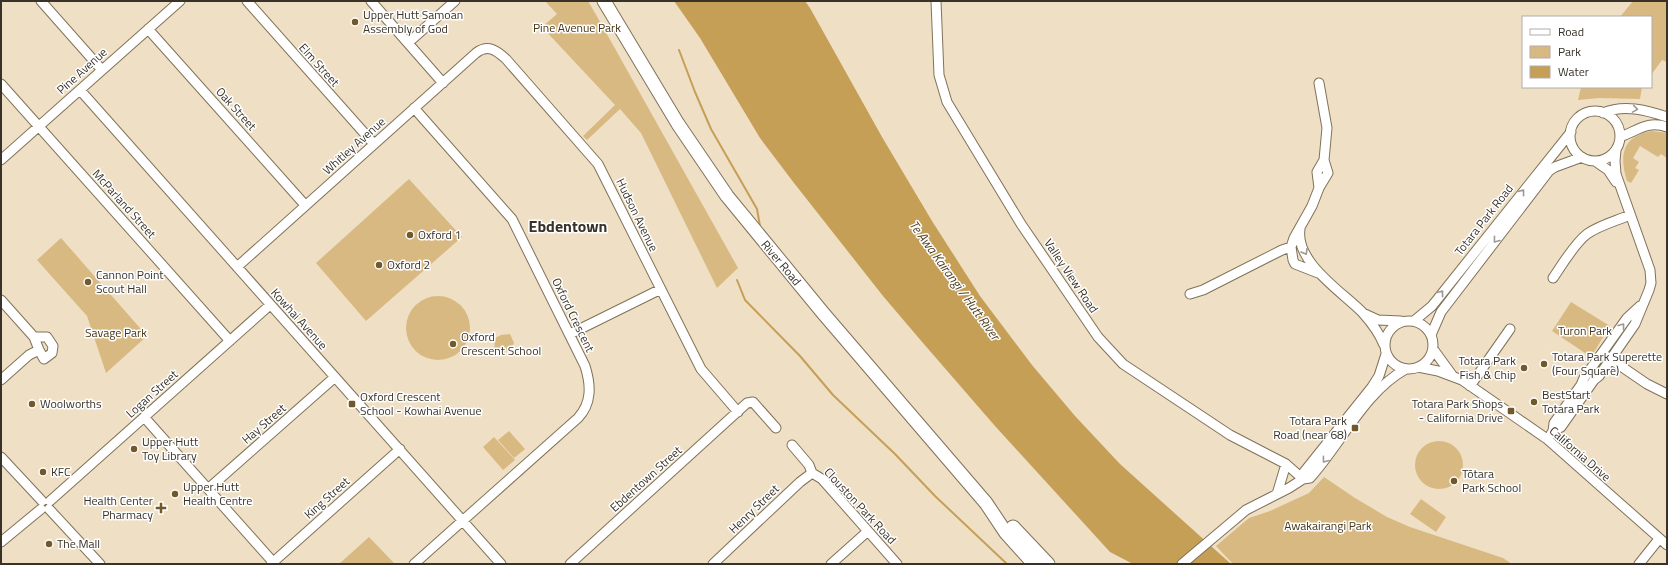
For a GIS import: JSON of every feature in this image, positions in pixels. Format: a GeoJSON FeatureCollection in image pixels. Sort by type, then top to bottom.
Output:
{"type":"FeatureCollection","features":[{"type":"Feature","properties":{"kind":"highway","name":"River Road"},"geometry":{"type":"LineString","coordinates":[[604,1],[678,124],[727,196],[764,243],[823,313],[986,503],[1006,533],[1034,564]]}},
{"type":"Feature","properties":{"kind":"highway","name":"River Road"},"geometry":{"type":"LineString","coordinates":[[986,503],[1011,525],[1048,564]]}},
{"type":"Feature","properties":{"kind":"street"},"geometry":{"type":"LineString","coordinates":[[41,1],[102,70]]}},
{"type":"Feature","properties":{"kind":"street","name":"Pine Avenue"},"geometry":{"type":"LineString","coordinates":[[1,160],[180,1]]}},
{"type":"Feature","properties":{"kind":"street","name":"Elm Street"},"geometry":{"type":"LineString","coordinates":[[247,1],[374,144]]}},
{"type":"Feature","properties":{"kind":"street"},"geometry":{"type":"LineString","coordinates":[[371,1],[443,83]]}},
{"type":"Feature","properties":{"kind":"street"},"geometry":{"type":"LineString","coordinates":[[408,43],[455,1]]}},
{"type":"Feature","properties":{"kind":"street","name":"Valley View Road"},"geometry":{"type":"LineString","coordinates":[[936,1],[939,75],[947,102],[1021,224],[1098,337],[1123,364],[1230,434],[1286,464],[1303,479]]}},
{"type":"Feature","properties":{"kind":"street","name":"Oak Street"},"geometry":{"type":"LineString","coordinates":[[148,29],[305,205]]}},
{"type":"Feature","properties":{"kind":"street","name":"Whitley Avenue"},"geometry":{"type":"LineString","coordinates":[[237,266],[476,53],[483,49],[490,48]]}},
{"type":"Feature","properties":{"kind":"street","name":"Hudson Avenue"},"geometry":{"type":"LineString","coordinates":[[490,48],[496,50],[506,59],[598,164],[701,369],[738,412]]}},
{"type":"Feature","properties":{"kind":"street"},"geometry":{"type":"LineString","coordinates":[[1318,273],[1295,264],[1292,260],[1291,247],[1294,238],[1312,206],[1318,188],[1328,173],[1324,160],[1327,128],[1319,83]]}},
{"type":"Feature","properties":{"kind":"street","name":"McParland Street"},"geometry":{"type":"LineString","coordinates":[[1,84],[230,341]]}},
{"type":"Feature","properties":{"kind":"street","name":"Kowhai Avenue"},"geometry":{"type":"LineString","coordinates":[[80,90],[501,564]]}},
{"type":"Feature","properties":{"kind":"street","name":"Oxford Crescent"},"geometry":{"type":"LineString","coordinates":[[414,108],[512,219],[570,334],[589,378],[589,397],[583,413],[414,564]]}},
{"type":"Feature","properties":{"kind":"street"},"geometry":{"type":"LineString","coordinates":[[1603,113],[1612,109],[1628,108],[1667,117]]}},
{"type":"Feature","properties":{"kind":"street"},"geometry":{"type":"LineString","coordinates":[[1547,439],[1553,431],[1561,427],[1594,380],[1600,376],[1635,324],[1649,290],[1651,277],[1615,169],[1616,150],[1620,132],[1615,122],[1608,115],[1597,112],[1585,114],[1576,121],[1571,132],[1574,149],[1582,157],[1595,161],[1608,170],[1623,196]]}},
{"type":"Feature","properties":{"kind":"street"},"geometry":{"type":"LineString","coordinates":[[1620,137],[1647,125],[1656,124],[1667,127]]}},
{"type":"Feature","properties":{"kind":"street","name":"Totara Park Road"},"geometry":{"type":"LineString","coordinates":[[1414,321],[1432,306],[1571,132]]}},
{"type":"Feature","properties":{"kind":"street"},"geometry":{"type":"LineString","coordinates":[[1595,161],[1604,159],[1616,150]]}},
{"type":"Feature","properties":{"kind":"street","name":"Totara Park Road"},"geometry":{"type":"LineString","coordinates":[[1431,335],[1441,312],[1549,171],[1555,167],[1582,157]]}},
{"type":"Feature","properties":{"kind":"street"},"geometry":{"type":"LineString","coordinates":[[1552,278],[1579,242],[1587,234],[1630,215]]}},
{"type":"Feature","properties":{"kind":"street"},"geometry":{"type":"LineString","coordinates":[[1300,229],[1300,243],[1318,273],[1362,312],[1376,329],[1394,364],[1406,369]]}},
{"type":"Feature","properties":{"kind":"street"},"geometry":{"type":"LineString","coordinates":[[1190,294],[1203,290],[1282,250],[1291,247]]}},
{"type":"Feature","properties":{"kind":"street"},"geometry":{"type":"LineString","coordinates":[[570,334],[661,289]]}},
{"type":"Feature","properties":{"kind":"street"},"geometry":{"type":"LineString","coordinates":[[1,300],[34,337],[44,359],[52,353],[53,346],[47,337],[34,337]]}},
{"type":"Feature","properties":{"kind":"street"},"geometry":{"type":"LineString","coordinates":[[1553,431],[1554,424],[1602,353],[1628,318],[1643,303]]}},
{"type":"Feature","properties":{"kind":"street","name":"Logan Street"},"geometry":{"type":"LineString","coordinates":[[1,542],[45,505],[270,305]]}},
{"type":"Feature","properties":{"kind":"street"},"geometry":{"type":"LineString","coordinates":[[1182,564],[1238,516],[1303,479],[1310,478],[1378,389],[1397,374],[1406,369],[1418,367],[1428,360],[1433,349],[1431,335],[1424,326],[1414,321],[1378,320],[1362,312]]}},
{"type":"Feature","properties":{"kind":"street"},"geometry":{"type":"LineString","coordinates":[[1303,479],[1304,472],[1372,387],[1378,376],[1385,349],[1385,337],[1389,330],[1401,321]]}},
{"type":"Feature","properties":{"kind":"street"},"geometry":{"type":"LineString","coordinates":[[1470,386],[1510,329]]}},
{"type":"Feature","properties":{"kind":"street","name":"California Drive"},"geometry":{"type":"LineString","coordinates":[[1433,349],[1452,375]]}},
{"type":"Feature","properties":{"kind":"street"},"geometry":{"type":"LineString","coordinates":[[1,380],[29,355],[39,350]]}},
{"type":"Feature","properties":{"kind":"street"},"geometry":{"type":"LineString","coordinates":[[1602,353],[1647,384],[1667,394]]}},
{"type":"Feature","properties":{"kind":"street","name":"California Drive"},"geometry":{"type":"LineString","coordinates":[[1418,367],[1452,375],[1547,439],[1663,542]]}},
{"type":"Feature","properties":{"kind":"street","name":"Hay Street"},"geometry":{"type":"LineString","coordinates":[[208,489],[335,377]]}},
{"type":"Feature","properties":{"kind":"street","name":"Ebdentown Street"},"geometry":{"type":"LineString","coordinates":[[570,564],[747,403],[753,402],[776,428]]}},
{"type":"Feature","properties":{"kind":"street"},"geometry":{"type":"LineString","coordinates":[[144,417],[272,563]]}},
{"type":"Feature","properties":{"kind":"street","name":"Clouston Park Road"},"geometry":{"type":"LineString","coordinates":[[792,445],[809,465],[812,473],[822,478],[897,564]]}},
{"type":"Feature","properties":{"kind":"street","name":"King Street"},"geometry":{"type":"LineString","coordinates":[[272,563],[400,450]]}},
{"type":"Feature","properties":{"kind":"street"},"geometry":{"type":"LineString","coordinates":[[1,457],[100,564]]}},
{"type":"Feature","properties":{"kind":"street"},"geometry":{"type":"LineString","coordinates":[[1277,494],[1286,464]]}},
{"type":"Feature","properties":{"kind":"street","name":"Henry Street"},"geometry":{"type":"LineString","coordinates":[[713,564],[800,482],[812,473]]}},
{"type":"Feature","properties":{"kind":"street"},"geometry":{"type":"LineString","coordinates":[[831,564],[868,530]]}},
{"type":"Feature","properties":{"kind":"street"},"geometry":{"type":"LineString","coordinates":[[1638,564],[1663,542]]}},
{"type":"Feature","properties":{"kind":"green space","name":"Pine Avenue Park"},"geometry":{"type":"Polygon","coordinates":[[[545,1],[588,1],[738,268],[717,288],[641,133],[620,109],[587,140],[583,136],[615,105],[542,27],[557,14],[545,1]]]}},
{"type":"Feature","properties":{"kind":"green space"},"geometry":{"type":"Polygon","coordinates":[[[1633,1],[1667,1],[1667,62],[1662,60],[1652,74],[1652,16],[1621,16],[1633,1]]]}},
{"type":"Feature","properties":{"kind":"green space"},"geometry":{"type":"Polygon","coordinates":[[[1581,88],[1642,88],[1640,99],[1599,98],[1578,100],[1581,88]]]}},
{"type":"Feature","properties":{"kind":"green space"},"geometry":{"type":"Polygon","coordinates":[[[1652,131],[1667,133],[1667,158],[1661,154],[1658,157],[1640,146],[1633,158],[1639,162],[1635,168],[1639,170],[1631,183],[1627,181],[1623,163],[1625,148],[1634,137],[1652,131]]]}},
{"type":"Feature","properties":{"kind":"green space"},"geometry":{"type":"Polygon","coordinates":[[[409,179],[462,237],[366,321],[316,263],[409,179]]]}},
{"type":"Feature","properties":{"kind":"green space","name":"Savage Park"},"geometry":{"type":"Polygon","coordinates":[[[61,238],[147,336],[106,373],[87,316],[37,260],[61,238]]]}},
{"type":"Feature","properties":{"kind":"green space"},"geometry":{"type":"Polygon","coordinates":[[[438,296],[456,301],[461,305],[465,310],[470,328],[465,346],[461,351],[456,355],[438,360],[420,355],[415,351],[411,346],[406,328],[411,310],[415,305],[420,301],[438,296]]]}},
{"type":"Feature","properties":{"kind":"green space","name":"Turon Park"},"geometry":{"type":"Polygon","coordinates":[[[1571,302],[1610,326],[1591,357],[1552,331],[1571,302]]]}},
{"type":"Feature","properties":{"kind":"green space"},"geometry":{"type":"Polygon","coordinates":[[[510,334],[514,343],[512,346],[504,353],[497,355],[494,353],[495,338],[501,335],[510,334]]]}},
{"type":"Feature","properties":{"kind":"green space"},"geometry":{"type":"Polygon","coordinates":[[[509,431],[525,449],[514,458],[498,440],[509,431]]]}},
{"type":"Feature","properties":{"kind":"green space"},"geometry":{"type":"Polygon","coordinates":[[[494,437],[515,460],[503,470],[483,447],[494,437]]]}},
{"type":"Feature","properties":{"kind":"green space"},"geometry":{"type":"Polygon","coordinates":[[[1439,441],[1448,443],[1456,448],[1461,456],[1463,465],[1461,474],[1456,482],[1448,487],[1439,489],[1430,487],[1422,482],[1417,474],[1415,465],[1417,456],[1422,448],[1430,443],[1439,441]]]}},
{"type":"Feature","properties":{"kind":"green space","name":"Awakairangi Park"},"geometry":{"type":"Polygon","coordinates":[[[1324,477],[1387,517],[1410,527],[1503,558],[1512,564],[1233,564],[1216,546],[1249,518],[1270,511],[1309,493],[1324,477]]]}},
{"type":"Feature","properties":{"kind":"green space"},"geometry":{"type":"Polygon","coordinates":[[[1421,499],[1446,517],[1436,532],[1410,514],[1421,499]]]}},
{"type":"Feature","properties":{"kind":"green space"},"geometry":{"type":"Polygon","coordinates":[[[369,537],[395,564],[339,564],[369,537]]]}},
{"type":"Feature","properties":{"kind":"water","name":"Te Awa Kairangi / Hutt River"},"geometry":{"type":"Polygon","coordinates":[[[674,1],[805,1],[882,137],[932,221],[980,296],[1032,365],[1075,416],[1120,464],[1231,564],[1133,564],[1110,552],[995,426],[883,296],[760,138],[700,38],[674,1]]]}},
{"type":"Feature","properties":{"kind":"waterway"},"geometry":{"type":"LineString","coordinates":[[679,50],[711,129],[757,209],[760,226]]}},
{"type":"Feature","properties":{"kind":"waterway"},"geometry":{"type":"LineString","coordinates":[[737,280],[745,300],[800,356],[833,395],[895,454],[935,496],[1007,564]]}},
{"type":"Feature","properties":{"kind":"place","name":"Upper Hutt Samoan Assembly of God"},"geometry":{"type":"Point","coordinates":[355,22]}},
{"type":"Feature","properties":{"kind":"place","name":"Oxford 1"},"geometry":{"type":"Point","coordinates":[410,235]}},
{"type":"Feature","properties":{"kind":"place","name":"Oxford 2"},"geometry":{"type":"Point","coordinates":[379,265]}},
{"type":"Feature","properties":{"kind":"place","name":"Cannon Point Scout Hall"},"geometry":{"type":"Point","coordinates":[88,282]}},
{"type":"Feature","properties":{"kind":"place","name":"Oxford Crescent School"},"geometry":{"type":"Point","coordinates":[453,344]}},
{"type":"Feature","properties":{"kind":"place","name":"Totara Park Superette (Four Square)"},"geometry":{"type":"Point","coordinates":[1544,364]}},
{"type":"Feature","properties":{"kind":"place","name":"Totara Park Fish & Chip"},"geometry":{"type":"Point","coordinates":[1524,368]}},
{"type":"Feature","properties":{"kind":"place","name":"BestStart Totara Park"},"geometry":{"type":"Point","coordinates":[1534,402]}},
{"type":"Feature","properties":{"kind":"place","name":"Woolworths"},"geometry":{"type":"Point","coordinates":[32,404]}},
{"type":"Feature","properties":{"kind":"place","name":"Oxford Crescent School - Kowhai Avenue"},"geometry":{"type":"Point","coordinates":[352,404]}},
{"type":"Feature","properties":{"kind":"place","name":"Totara Park Shops - California Drive"},"geometry":{"type":"Point","coordinates":[1511,411]}},
{"type":"Feature","properties":{"kind":"place","name":"Totara Park Road (near 68)"},"geometry":{"type":"Point","coordinates":[1355,428]}},
{"type":"Feature","properties":{"kind":"place","name":"Upper Hutt Toy Library"},"geometry":{"type":"Point","coordinates":[134,449]}},
{"type":"Feature","properties":{"kind":"place","name":"KFC"},"geometry":{"type":"Point","coordinates":[43,472]}},
{"type":"Feature","properties":{"kind":"place","name":"Tōtara Park School"},"geometry":{"type":"Point","coordinates":[1454,481]}},
{"type":"Feature","properties":{"kind":"place","name":"Upper Hutt Health Centre"},"geometry":{"type":"Point","coordinates":[175,494]}},
{"type":"Feature","properties":{"kind":"place","name":"Health Center Pharmacy"},"geometry":{"type":"Point","coordinates":[161,508]}},
{"type":"Feature","properties":{"kind":"place","name":"The Mall"},"geometry":{"type":"Point","coordinates":[49,544]}},
{"type":"Feature","properties":{"kind":"district","name":"Ebdentown"},"geometry":{"type":"Point","coordinates":[568,226]}}]}
